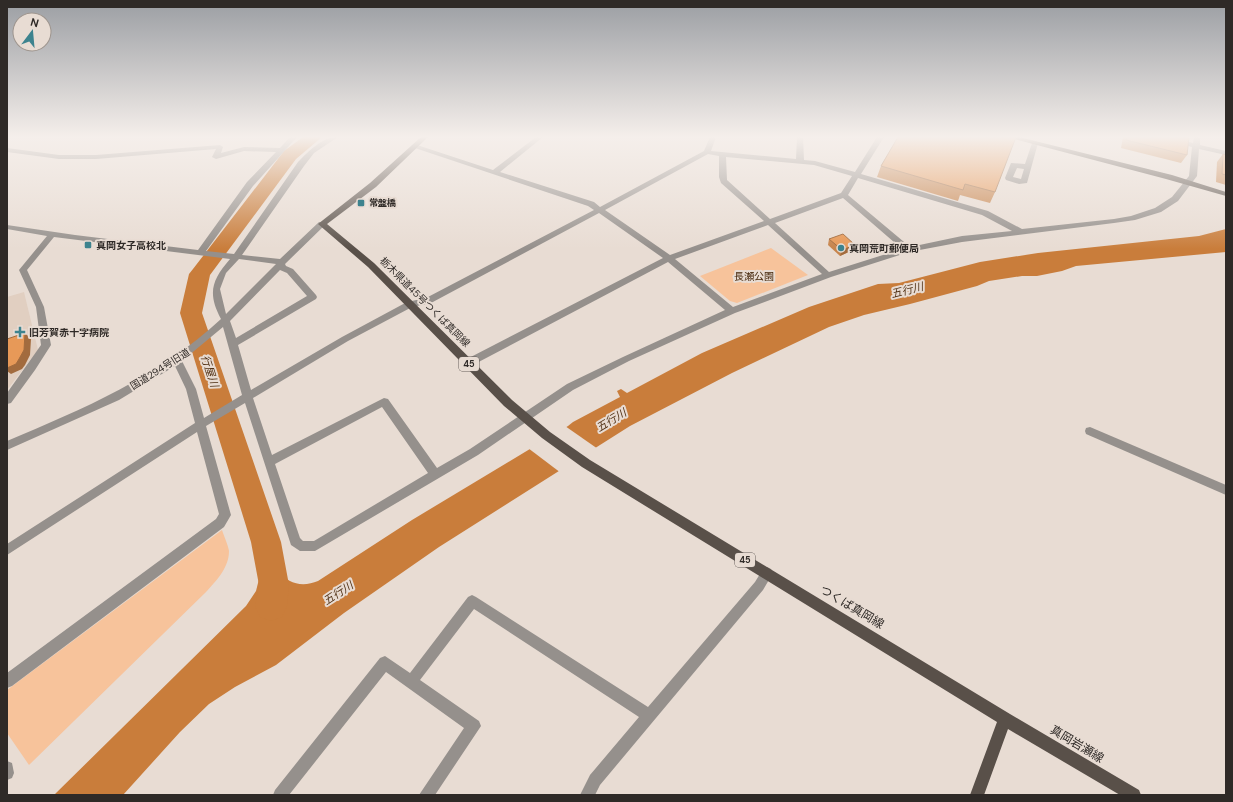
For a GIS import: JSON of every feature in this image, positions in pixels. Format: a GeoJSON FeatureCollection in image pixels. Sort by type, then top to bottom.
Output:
{"type":"FeatureCollection","features":[{"type":"Feature","properties":{"kind":"main road"},"geometry":{"type":"LineString","coordinates":[[322,224],[373,185],[384,174]]}},
{"type":"Feature","properties":{"kind":"main road"},"geometry":{"type":"LineString","coordinates":[[1159,174],[1226,194]]}},
{"type":"Feature","properties":{"kind":"main road","name":"栃木県道45号つくば真岡線"},"geometry":{"type":"LineString","coordinates":[[322,224],[370,264],[527,419],[594,470],[614,480]]}},
{"type":"Feature","properties":{"kind":"main road","name":"つくば真岡線"},"geometry":{"type":"LineString","coordinates":[[614,480],[1005,719]]}},
{"type":"Feature","properties":{"kind":"main road"},"geometry":{"type":"LineString","coordinates":[[977,795],[1005,719]]}},
{"type":"Feature","properties":{"kind":"main road","name":"真岡岩瀬線"},"geometry":{"type":"LineString","coordinates":[[1005,719],[1134,795]]}},
{"type":"Feature","properties":{"kind":"street"},"geometry":{"type":"LineString","coordinates":[[202,252],[250,184],[259,174]]}},
{"type":"Feature","properties":{"kind":"street"},"geometry":{"type":"LineString","coordinates":[[293,174],[233,256],[218,281],[216,289],[220,310],[225,319],[233,344],[244,398],[268,462],[295,542],[300,546],[315,546],[474,452],[527,419],[564,391],[600,371],[732,311],[828,275],[908,250],[962,239],[1114,222],[1146,214],[1168,205],[1189,182],[1193,174]]}},
{"type":"Feature","properties":{"kind":"street"},"geometry":{"type":"LineString","coordinates":[[503,174],[562,193],[591,204],[669,258],[732,311]]}},
{"type":"Feature","properties":{"kind":"street"},"geometry":{"type":"LineString","coordinates":[[7,550],[244,398],[410,304],[428,301],[666,174]]}},
{"type":"Feature","properties":{"kind":"street"},"geometry":{"type":"LineString","coordinates":[[722,174],[724,181],[828,275]]}},
{"type":"Feature","properties":{"kind":"street"},"geometry":{"type":"LineString","coordinates":[[852,174],[984,212],[1021,232]]}},
{"type":"Feature","properties":{"kind":"street"},"geometry":{"type":"LineString","coordinates":[[468,362],[669,258],[844,196],[857,176]]}},
{"type":"Feature","properties":{"kind":"street"},"geometry":{"type":"LineString","coordinates":[[844,196],[908,250]]}},
{"type":"Feature","properties":{"kind":"street","name":"国道294号旧道"},"geometry":{"type":"LineString","coordinates":[[7,446],[137,385],[177,360],[215,329],[281,262],[322,224]]}},
{"type":"Feature","properties":{"kind":"street"},"geometry":{"type":"LineString","coordinates":[[7,227],[52,235],[281,262],[282,268],[290,271],[313,297],[233,344]]}},
{"type":"Feature","properties":{"kind":"street"},"geometry":{"type":"LineString","coordinates":[[7,400],[32,367],[46,345],[40,307],[23,270],[52,235]]}},
{"type":"Feature","properties":{"kind":"street"},"geometry":{"type":"LineString","coordinates":[[7,681],[220,523],[225,515],[205,422],[177,360]]}},
{"type":"Feature","properties":{"kind":"street"},"geometry":{"type":"LineString","coordinates":[[268,462],[384,402],[435,474]]}},
{"type":"Feature","properties":{"kind":"street"},"geometry":{"type":"LineString","coordinates":[[1090,431],[1226,490]]}},
{"type":"Feature","properties":{"kind":"street"},"geometry":{"type":"LineString","coordinates":[[587,795],[595,780],[759,586],[767,573]]}},
{"type":"Feature","properties":{"kind":"street"},"geometry":{"type":"LineString","coordinates":[[411,682],[472,601],[649,716]]}},
{"type":"Feature","properties":{"kind":"street"},"geometry":{"type":"LineString","coordinates":[[280,795],[385,663],[474,726],[426,795]]}},
{"type":"Feature","properties":{"kind":"street"},"geometry":{"type":"LineString","coordinates":[[7,768],[7,773]]}},
{"type":"Feature","properties":{"kind":"shaded area","name":"旧芳賀赤十字病院"},"geometry":{"type":"Polygon","coordinates":[[[24,292],[38,350],[7,390],[7,297],[24,292]]]}},
{"type":"Feature","properties":{"kind":"green space","name":"長瀬公園"},"geometry":{"type":"Polygon","coordinates":[[[771,248],[808,275],[737,303],[730,301],[700,276],[771,248]]]}},
{"type":"Feature","properties":{"kind":"green space"},"geometry":{"type":"Polygon","coordinates":[[[222,530],[229,551],[227,563],[218,579],[29,765],[7,733],[7,690],[222,530]]]}},
{"type":"Feature","properties":{"kind":"water","name":"五行川"},"geometry":{"type":"Polygon","coordinates":[[[1226,229],[1226,252],[1076,266],[1062,271],[1037,276],[1022,276],[989,281],[977,286],[864,315],[829,327],[732,373],[630,426],[439,547],[344,613],[276,665],[235,687],[209,704],[180,732],[123,795],[54,795],[246,606],[256,591],[259,579],[279,570],[286,579],[291,582],[307,584],[318,581],[412,520],[573,422],[620,397],[617,391],[621,389],[627,393],[702,353],[809,307],[878,284],[899,283],[980,262],[1038,253],[1199,236],[1226,229]]]}},
{"type":"Feature","properties":{"kind":"pier"},"geometry":{"type":"Polygon","coordinates":[[[565,426],[598,449],[561,473],[528,448],[565,426]]]}},
{"type":"Feature","properties":{"kind":"building"},"geometry":{"type":"Polygon","coordinates":[[[910,174],[1002,174],[995,192],[965,184],[963,190],[910,174]]]}},
{"type":"Feature","properties":{"kind":"building"},"geometry":{"type":"Polygon","coordinates":[[[843,234],[855,245],[842,250],[829,239],[843,234]]]}},
{"type":"Feature","properties":{"kind":"building"},"geometry":{"type":"Polygon","coordinates":[[[25,333],[24,350],[16,364],[7,368],[7,339],[25,333]]]}},
{"type":"Feature","properties":{"kind":"waterway","name":"行屋川"},"geometry":{"type":"LineString","coordinates":[[271,606],[274,585],[266,542],[191,313],[200,274],[275,174]]}},
{"type":"Feature","properties":{"kind":"place","name":"常盤橋"},"geometry":{"type":"Point","coordinates":[361,203]}},
{"type":"Feature","properties":{"kind":"place","name":"真岡女子高校北"},"geometry":{"type":"Point","coordinates":[88,245]}},
{"type":"Feature","properties":{"kind":"place","name":"真岡荒町郵便局"},"geometry":{"type":"Point","coordinates":[841,248]}},
{"type":"Feature","properties":{"kind":"place","name":"旧芳賀赤十字病院"},"geometry":{"type":"Point","coordinates":[20,332]}}]}
